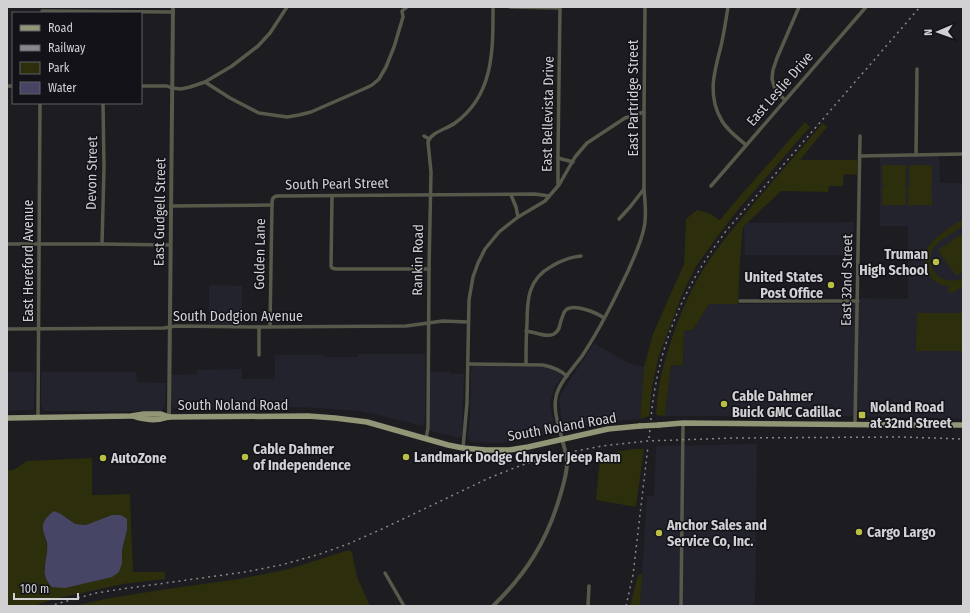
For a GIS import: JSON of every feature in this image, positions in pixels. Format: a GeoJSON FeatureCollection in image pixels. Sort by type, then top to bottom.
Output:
{"type":"FeatureCollection","features":[{"type":"Feature","properties":{"kind":"main road","name":"South Noland Road"},"geometry":{"type":"LineString","coordinates":[[7,418],[133,416],[144,414],[161,414],[169,417],[308,416],[367,422],[448,445],[486,450],[509,450],[528,447],[608,429],[683,423],[963,425]]}},
{"type":"Feature","properties":{"kind":"street"},"geometry":{"type":"LineString","coordinates":[[142,86],[167,86],[181,89],[205,82],[232,66],[258,46],[270,33],[287,7]]}},
{"type":"Feature","properties":{"kind":"street"},"geometry":{"type":"LineString","coordinates":[[205,82],[230,98],[259,113],[299,116],[311,112],[366,88],[379,79],[386,67],[394,47],[403,18],[401,9],[407,7]]}},
{"type":"Feature","properties":{"kind":"street"},"geometry":{"type":"LineString","coordinates":[[424,136],[429,138],[455,123],[468,112],[481,93],[488,74],[491,58],[493,39],[493,7]]}},
{"type":"Feature","properties":{"kind":"street"},"geometry":{"type":"LineString","coordinates":[[510,7],[560,8]]}},
{"type":"Feature","properties":{"kind":"street","name":"East Partridge Street"},"geometry":{"type":"LineString","coordinates":[[562,439],[556,411],[557,392],[582,356],[618,292],[640,242],[644,228],[645,7]]}},
{"type":"Feature","properties":{"kind":"street"},"geometry":{"type":"LineString","coordinates":[[728,7],[714,74],[713,94],[716,108],[722,121],[746,145]]}},
{"type":"Feature","properties":{"kind":"street"},"geometry":{"type":"LineString","coordinates":[[785,100],[774,86],[772,70],[799,7]]}},
{"type":"Feature","properties":{"kind":"street","name":"East Leslie Drive"},"geometry":{"type":"LineString","coordinates":[[711,186],[866,7]]}},
{"type":"Feature","properties":{"kind":"street","name":"East Bellevista Drive"},"geometry":{"type":"LineString","coordinates":[[464,448],[468,403],[469,300],[473,277],[478,263],[485,249],[506,226],[545,200],[558,186],[560,8]]}},
{"type":"Feature","properties":{"kind":"street"},"geometry":{"type":"LineString","coordinates":[[42,10],[173,9]]}},
{"type":"Feature","properties":{"kind":"street","name":"East Gudgell Street"},"geometry":{"type":"LineString","coordinates":[[169,417],[173,9]]}},
{"type":"Feature","properties":{"kind":"street"},"geometry":{"type":"LineString","coordinates":[[916,155],[917,69]]}},
{"type":"Feature","properties":{"kind":"street","name":"East Hereford Avenue"},"geometry":{"type":"LineString","coordinates":[[38,418],[40,104]]}},
{"type":"Feature","properties":{"kind":"street","name":"Devon Street"},"geometry":{"type":"LineString","coordinates":[[102,244],[104,168],[103,104]]}},
{"type":"Feature","properties":{"kind":"street"},"geometry":{"type":"LineString","coordinates":[[558,186],[581,149],[587,143],[625,118],[644,112]]}},
{"type":"Feature","properties":{"kind":"street","name":"East 32nd Street"},"geometry":{"type":"LineString","coordinates":[[855,425],[860,136]]}},
{"type":"Feature","properties":{"kind":"street","name":"Rankin Road"},"geometry":{"type":"LineString","coordinates":[[426,439],[428,428],[429,138]]}},
{"type":"Feature","properties":{"kind":"street"},"geometry":{"type":"LineString","coordinates":[[860,156],[963,154]]}},
{"type":"Feature","properties":{"kind":"street"},"geometry":{"type":"LineString","coordinates":[[558,158],[573,162]]}},
{"type":"Feature","properties":{"kind":"street"},"geometry":{"type":"LineString","coordinates":[[619,219],[644,189]]}},
{"type":"Feature","properties":{"kind":"street","name":"South Pearl Street"},"geometry":{"type":"LineString","coordinates":[[171,206],[272,205],[272,199],[275,196],[430,194],[535,194],[549,196]]}},
{"type":"Feature","properties":{"kind":"street"},"geometry":{"type":"LineString","coordinates":[[511,194],[518,217]]}},
{"type":"Feature","properties":{"kind":"street"},"geometry":{"type":"LineString","coordinates":[[332,196],[332,268],[429,269]]}},
{"type":"Feature","properties":{"kind":"street","name":"Golden Lane"},"geometry":{"type":"LineString","coordinates":[[270,327],[272,205]]}},
{"type":"Feature","properties":{"kind":"street"},"geometry":{"type":"LineString","coordinates":[[7,244],[170,245]]}},
{"type":"Feature","properties":{"kind":"street"},"geometry":{"type":"LineString","coordinates":[[526,364],[527,302],[534,283],[546,269],[554,264],[566,258],[581,256]]}},
{"type":"Feature","properties":{"kind":"street"},"geometry":{"type":"LineString","coordinates":[[740,301],[858,301]]}},
{"type":"Feature","properties":{"kind":"street"},"geometry":{"type":"LineString","coordinates":[[526,331],[545,335],[555,333],[560,327],[565,310],[570,308],[582,309],[604,318]]}},
{"type":"Feature","properties":{"kind":"street","name":"South Dodgion Avenue"},"geometry":{"type":"LineString","coordinates":[[7,329],[164,328],[176,326],[406,326],[443,321],[468,322]]}},
{"type":"Feature","properties":{"kind":"street"},"geometry":{"type":"LineString","coordinates":[[259,327],[259,355]]}},
{"type":"Feature","properties":{"kind":"street"},"geometry":{"type":"LineString","coordinates":[[468,364],[526,364],[553,366],[567,376]]}},
{"type":"Feature","properties":{"kind":"street"},"geometry":{"type":"LineString","coordinates":[[681,606],[683,423]]}},
{"type":"Feature","properties":{"kind":"street"},"geometry":{"type":"LineString","coordinates":[[494,606],[510,590],[524,572],[545,538],[563,484],[567,463],[562,439]]}},
{"type":"Feature","properties":{"kind":"street"},"geometry":{"type":"LineString","coordinates":[[385,573],[404,606]]}},
{"type":"Feature","properties":{"kind":"street"},"geometry":{"type":"LineString","coordinates":[[588,586],[588,606]]}},
{"type":"Feature","properties":{"kind":"shaded area"},"geometry":{"type":"Polygon","coordinates":[[[880,156],[939,156],[940,183],[963,183],[963,419],[845,416],[665,416],[671,365],[683,366],[684,331],[693,330],[709,304],[852,304],[862,298],[908,299],[908,226],[880,226],[880,156]]]}},
{"type":"Feature","properties":{"kind":"shaded area"},"geometry":{"type":"Polygon","coordinates":[[[854,222],[853,255],[745,255],[744,223],[854,222]]]}},
{"type":"Feature","properties":{"kind":"shaded area"},"geometry":{"type":"Polygon","coordinates":[[[209,285],[242,286],[242,325],[209,324],[209,285]]]}},
{"type":"Feature","properties":{"kind":"shaded area"},"geometry":{"type":"Polygon","coordinates":[[[594,343],[626,362],[644,367],[640,419],[603,422],[570,429],[565,428],[563,427],[559,401],[562,392],[594,343]]]}},
{"type":"Feature","properties":{"kind":"shaded area"},"geometry":{"type":"Polygon","coordinates":[[[358,354],[425,354],[425,420],[423,426],[358,411],[297,407],[175,408],[171,403],[171,375],[197,374],[197,370],[242,369],[242,379],[275,379],[275,355],[358,357],[358,354]]]}},
{"type":"Feature","properties":{"kind":"shaded area"},"geometry":{"type":"Polygon","coordinates":[[[472,367],[543,367],[551,368],[559,372],[562,375],[562,378],[557,383],[550,402],[554,425],[553,432],[533,438],[498,443],[471,442],[468,437],[471,371],[472,367]]]}},
{"type":"Feature","properties":{"kind":"shaded area"},"geometry":{"type":"Polygon","coordinates":[[[7,372],[35,372],[33,410],[7,411],[7,372]]]}},
{"type":"Feature","properties":{"kind":"shaded area"},"geometry":{"type":"Polygon","coordinates":[[[41,372],[136,372],[137,382],[166,383],[165,405],[160,411],[45,411],[43,410],[41,404],[41,372]]]}},
{"type":"Feature","properties":{"kind":"shaded area"},"geometry":{"type":"Polygon","coordinates":[[[430,372],[464,374],[461,437],[458,438],[431,431],[430,429],[430,372]]]}},
{"type":"Feature","properties":{"kind":"shaded area"},"geometry":{"type":"Polygon","coordinates":[[[757,444],[755,606],[640,606],[647,496],[654,496],[656,446],[757,444]]]}},
{"type":"Feature","properties":{"kind":"green space"},"geometry":{"type":"Polygon","coordinates":[[[805,122],[810,127],[737,211],[695,268],[682,295],[659,355],[652,387],[649,416],[640,419],[644,367],[653,334],[684,264],[686,219],[697,210],[709,213],[720,220],[805,122]]]}},
{"type":"Feature","properties":{"kind":"green space"},"geometry":{"type":"Polygon","coordinates":[[[823,123],[827,127],[800,160],[857,160],[857,175],[844,174],[843,186],[829,186],[828,192],[781,191],[743,227],[738,304],[709,304],[693,330],[684,331],[683,366],[671,365],[665,416],[656,415],[661,377],[670,343],[686,302],[701,273],[729,233],[823,123]]]}},
{"type":"Feature","properties":{"kind":"green space"},"geometry":{"type":"Polygon","coordinates":[[[882,165],[906,165],[906,205],[882,205],[882,187],[884,185],[882,183],[882,177],[884,176],[882,174],[882,165]]]}},
{"type":"Feature","properties":{"kind":"green space"},"geometry":{"type":"Polygon","coordinates":[[[909,165],[932,165],[932,175],[930,176],[932,177],[932,184],[930,186],[932,187],[932,194],[930,195],[932,196],[932,205],[908,205],[908,196],[910,194],[908,193],[908,187],[910,185],[909,165]]]}},
{"type":"Feature","properties":{"kind":"green space"},"geometry":{"type":"Polygon","coordinates":[[[963,219],[963,226],[939,242],[933,249],[930,256],[930,263],[937,275],[949,280],[963,278],[963,286],[951,294],[947,289],[950,287],[937,282],[929,275],[924,263],[924,255],[934,240],[963,219]]]}},
{"type":"Feature","properties":{"kind":"green space"},"geometry":{"type":"Polygon","coordinates":[[[963,233],[963,271],[956,276],[938,250],[963,233]]]}},
{"type":"Feature","properties":{"kind":"green space"},"geometry":{"type":"Polygon","coordinates":[[[917,313],[963,313],[963,351],[916,351],[917,313]]]}},
{"type":"Feature","properties":{"kind":"green space"},"geometry":{"type":"Polygon","coordinates":[[[634,449],[644,449],[636,507],[596,500],[600,457],[603,454],[634,449]]]}},
{"type":"Feature","properties":{"kind":"green space"},"geometry":{"type":"Polygon","coordinates":[[[92,458],[92,495],[130,494],[133,572],[165,572],[165,579],[123,584],[54,599],[34,606],[7,606],[7,470],[13,470],[27,461],[92,458]],[[61,514],[44,533],[47,543],[47,552],[44,570],[122,563],[122,550],[127,530],[95,522],[86,525],[74,524],[61,514]]]}},
{"type":"Feature","properties":{"kind":"green space"},"geometry":{"type":"Polygon","coordinates":[[[349,550],[352,552],[357,577],[370,606],[73,606],[110,598],[239,579],[289,569],[349,550]]]}},
{"type":"Feature","properties":{"kind":"green space"},"geometry":{"type":"Polygon","coordinates":[[[642,574],[640,606],[630,606],[638,575],[642,574]]]}},
{"type":"Feature","properties":{"kind":"water"},"geometry":{"type":"Polygon","coordinates":[[[54,511],[75,524],[86,525],[112,515],[121,515],[127,519],[127,530],[122,550],[122,563],[119,572],[112,577],[65,588],[52,587],[48,582],[45,571],[47,543],[43,527],[46,519],[54,511]]]}},
{"type":"Feature","properties":{"kind":"railway"},"geometry":{"type":"LineString","coordinates":[[649,438],[659,367],[669,335],[674,320],[688,290],[707,257],[726,231],[920,7]]}},
{"type":"Feature","properties":{"kind":"railway"},"geometry":{"type":"LineString","coordinates":[[49,606],[96,593],[245,572],[281,565],[317,555],[348,544],[489,478],[522,465],[565,453],[602,446],[647,441],[734,438],[902,437],[963,439]]}},
{"type":"Feature","properties":{"kind":"railway"},"geometry":{"type":"LineString","coordinates":[[626,606],[633,575],[648,446]]}},
{"type":"Feature","properties":{"kind":"place","name":"Truman High School"},"geometry":{"type":"Point","coordinates":[936,262]}},
{"type":"Feature","properties":{"kind":"place","name":"United States Post Office"},"geometry":{"type":"Point","coordinates":[831,285]}},
{"type":"Feature","properties":{"kind":"place","name":"Cable Dahmer Buick GMC Cadillac"},"geometry":{"type":"Point","coordinates":[724,404]}},
{"type":"Feature","properties":{"kind":"place","name":"Noland Road at 32nd Street"},"geometry":{"type":"Point","coordinates":[862,415]}},
{"type":"Feature","properties":{"kind":"place","name":"Cable Dahmer of Independence"},"geometry":{"type":"Point","coordinates":[245,457]}},
{"type":"Feature","properties":{"kind":"place","name":"Landmark Dodge Chrysler Jeep Ram"},"geometry":{"type":"Point","coordinates":[406,457]}},
{"type":"Feature","properties":{"kind":"place","name":"AutoZone"},"geometry":{"type":"Point","coordinates":[103,458]}},
{"type":"Feature","properties":{"kind":"place","name":"Cargo Largo"},"geometry":{"type":"Point","coordinates":[859,532]}},
{"type":"Feature","properties":{"kind":"place","name":"Anchor Sales and Service Co, Inc."},"geometry":{"type":"Point","coordinates":[659,533]}}]}
